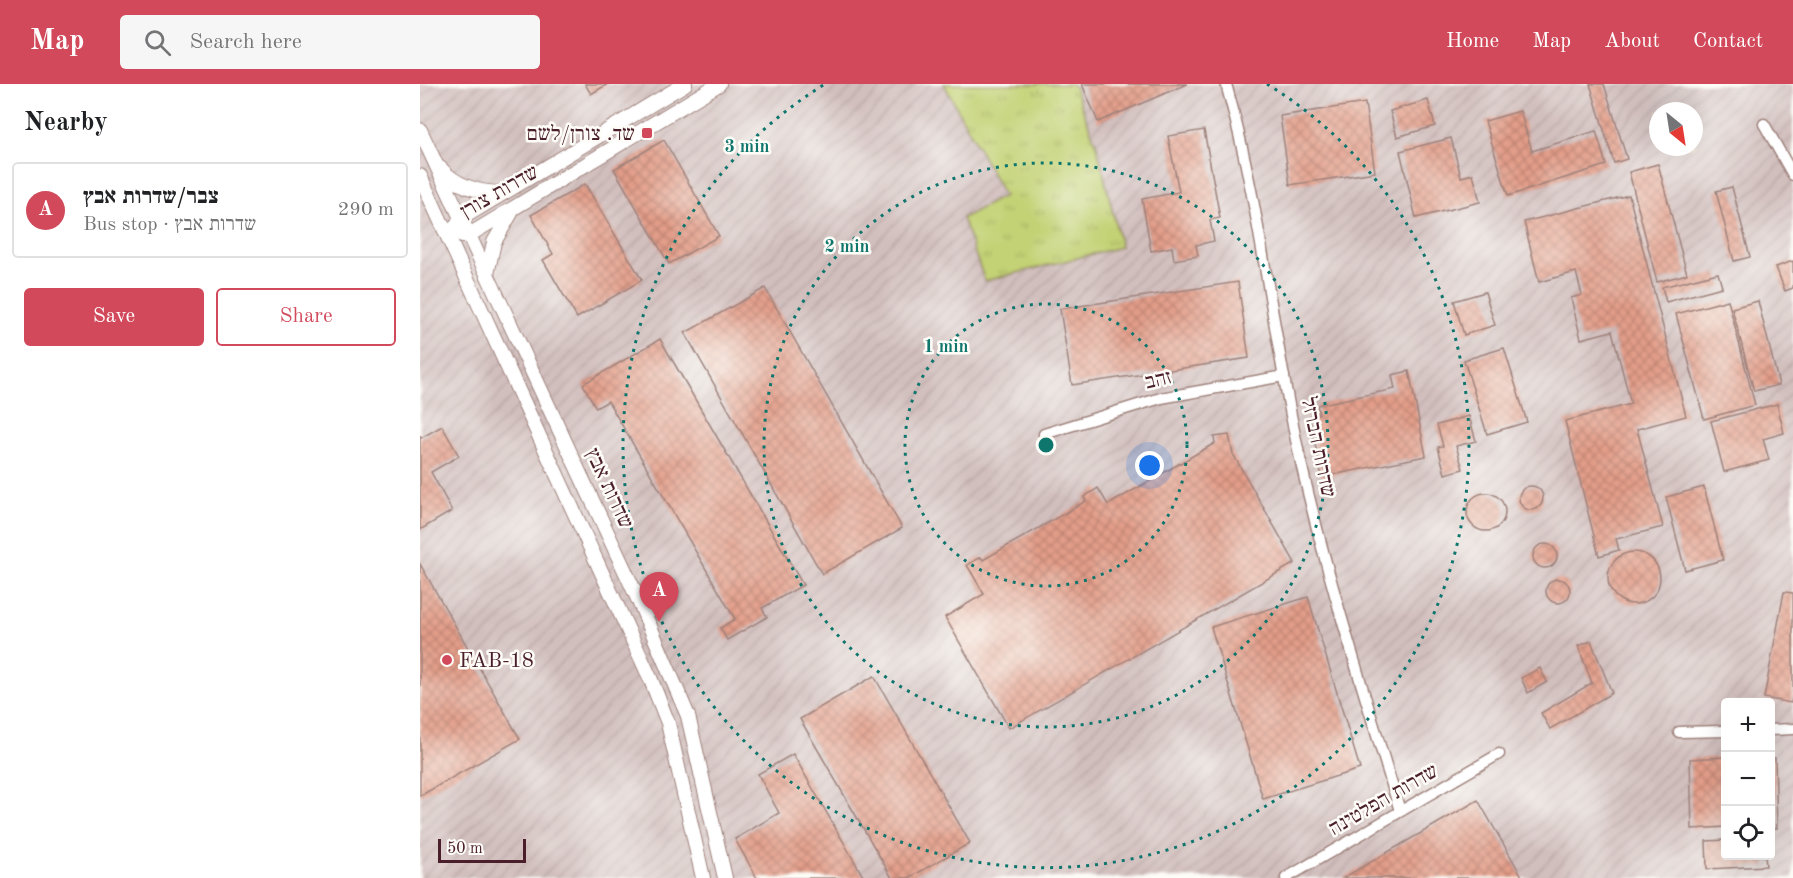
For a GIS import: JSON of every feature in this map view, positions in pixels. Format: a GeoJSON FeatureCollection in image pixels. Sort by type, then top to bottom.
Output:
{"type":"FeatureCollection","features":[{"type":"Feature","properties":{"kind":"street","name":"שדרות צורן"},"geometry":{"type":"LineString","coordinates":[[448,237],[462,218],[685,84]]}},
{"type":"Feature","properties":{"kind":"street","name":"שדרות צורן"},"geometry":{"type":"LineString","coordinates":[[448,237],[469,235],[719,84]]}},
{"type":"Feature","properties":{"kind":"street","name":"שדרות הברזל"},"geometry":{"type":"LineString","coordinates":[[1226,84],[1243,151],[1296,439],[1319,536],[1400,812]]}},
{"type":"Feature","properties":{"kind":"street"},"geometry":{"type":"LineString","coordinates":[[1764,124],[1793,175]]}},
{"type":"Feature","properties":{"kind":"street","name":"שדרות אבץ"},"geometry":{"type":"LineString","coordinates":[[420,130],[639,601],[688,716],[725,878]]}},
{"type":"Feature","properties":{"kind":"street"},"geometry":{"type":"LineString","coordinates":[[436,165],[463,185],[488,193],[503,194]]}},
{"type":"Feature","properties":{"kind":"street","name":"שדרות אבץ"},"geometry":{"type":"LineString","coordinates":[[420,176],[651,680],[668,723],[704,878]]}},
{"type":"Feature","properties":{"kind":"street"},"geometry":{"type":"LineString","coordinates":[[488,274],[494,242],[514,208]]}},
{"type":"Feature","properties":{"kind":"street","name":"זהב"},"geometry":{"type":"LineString","coordinates":[[1044,434],[1119,409],[1161,398],[1284,376]]}},
{"type":"Feature","properties":{"kind":"street"},"geometry":{"type":"LineString","coordinates":[[1775,730],[1793,729]]}},
{"type":"Feature","properties":{"kind":"street"},"geometry":{"type":"LineString","coordinates":[[1679,732],[1721,731]]}},
{"type":"Feature","properties":{"kind":"street","name":"שדרות הפלטינה"},"geometry":{"type":"LineString","coordinates":[[1286,878],[1499,754]]}},
{"type":"Feature","properties":{"kind":"shaded area"},"geometry":{"type":"Polygon","coordinates":[[[420,84],[1793,84],[1793,878],[420,878],[420,84]]]}},
{"type":"Feature","properties":{"kind":"green space"},"geometry":{"type":"Polygon","coordinates":[[[944,84],[1073,84],[1097,146],[1121,247],[985,281],[962,218],[1004,196],[944,84]]]}},
{"type":"Feature","properties":{"kind":"building"},"geometry":{"type":"Polygon","coordinates":[[[585,84],[608,84],[591,94],[585,84]]]}},
{"type":"Feature","properties":{"kind":"building"},"geometry":{"type":"Polygon","coordinates":[[[1082,84],[1187,84],[1098,122],[1082,84]]]}},
{"type":"Feature","properties":{"kind":"building"},"geometry":{"type":"Polygon","coordinates":[[[1590,84],[1604,84],[1627,159],[1614,163],[1590,84]]]}},
{"type":"Feature","properties":{"kind":"building"},"geometry":{"type":"Polygon","coordinates":[[[1428,100],[1435,126],[1397,137],[1390,111],[1428,100]]]}},
{"type":"Feature","properties":{"kind":"building"},"geometry":{"type":"Polygon","coordinates":[[[1365,103],[1375,172],[1290,185],[1280,116],[1365,103]]]}},
{"type":"Feature","properties":{"kind":"building"},"geometry":{"type":"Polygon","coordinates":[[[1520,111],[1532,151],[1596,131],[1606,165],[1508,196],[1485,121],[1520,111]]]}},
{"type":"Feature","properties":{"kind":"building"},"geometry":{"type":"Polygon","coordinates":[[[1204,130],[1220,218],[1210,220],[1214,241],[1196,245],[1198,256],[1174,260],[1172,247],[1151,251],[1142,199],[1179,192],[1168,136],[1204,130]]]}},
{"type":"Feature","properties":{"kind":"building"},"geometry":{"type":"Polygon","coordinates":[[[1451,138],[1461,177],[1473,174],[1480,202],[1416,218],[1400,151],[1451,138]]]}},
{"type":"Feature","properties":{"kind":"building"},"geometry":{"type":"Polygon","coordinates":[[[664,140],[719,236],[669,264],[614,169],[664,140]]]}},
{"type":"Feature","properties":{"kind":"building"},"geometry":{"type":"Polygon","coordinates":[[[1658,164],[1687,274],[1657,282],[1629,172],[1658,164]]]}},
{"type":"Feature","properties":{"kind":"building"},"geometry":{"type":"Polygon","coordinates":[[[585,184],[642,280],[577,318],[543,260],[553,254],[531,215],[585,184]]]}},
{"type":"Feature","properties":{"kind":"building"},"geometry":{"type":"Polygon","coordinates":[[[1732,187],[1750,257],[1734,261],[1716,191],[1732,187]]]}},
{"type":"Feature","properties":{"kind":"building"},"geometry":{"type":"Polygon","coordinates":[[[1629,195],[1686,416],[1637,429],[1663,527],[1616,539],[1619,550],[1599,556],[1565,421],[1631,404],[1612,331],[1581,339],[1571,298],[1582,295],[1576,272],[1539,282],[1524,222],[1629,195]]]}},
{"type":"Feature","properties":{"kind":"building"},"geometry":{"type":"Polygon","coordinates":[[[1793,261],[1793,288],[1785,291],[1776,267],[1793,261]]]}},
{"type":"Feature","properties":{"kind":"building"},"geometry":{"type":"Polygon","coordinates":[[[1718,273],[1722,287],[1666,302],[1662,287],[1718,273]]]}},
{"type":"Feature","properties":{"kind":"building"},"geometry":{"type":"Polygon","coordinates":[[[1238,282],[1249,358],[1072,385],[1060,309],[1238,282]]]}},
{"type":"Feature","properties":{"kind":"building"},"geometry":{"type":"Polygon","coordinates":[[[765,288],[902,528],[822,574],[685,333],[765,288]]]}},
{"type":"Feature","properties":{"kind":"building"},"geometry":{"type":"Polygon","coordinates":[[[1485,292],[1495,325],[1464,335],[1454,301],[1485,292]]]}},
{"type":"Feature","properties":{"kind":"building"},"geometry":{"type":"Polygon","coordinates":[[[1728,300],[1755,405],[1704,419],[1676,314],[1728,300]]]}},
{"type":"Feature","properties":{"kind":"building"},"geometry":{"type":"Polygon","coordinates":[[[1758,301],[1779,385],[1754,391],[1732,308],[1758,301]]]}},
{"type":"Feature","properties":{"kind":"building"},"geometry":{"type":"Polygon","coordinates":[[[660,339],[803,585],[762,608],[767,617],[727,640],[720,628],[735,619],[608,401],[596,408],[583,384],[660,339]]]}},
{"type":"Feature","properties":{"kind":"building"},"geometry":{"type":"Polygon","coordinates":[[[1504,348],[1527,422],[1487,434],[1464,360],[1504,348]]]}},
{"type":"Feature","properties":{"kind":"building"},"geometry":{"type":"Polygon","coordinates":[[[1409,371],[1426,456],[1322,477],[1309,416],[1319,414],[1317,405],[1395,389],[1392,375],[1409,371]]]}},
{"type":"Feature","properties":{"kind":"building"},"geometry":{"type":"Polygon","coordinates":[[[1777,404],[1784,433],[1763,439],[1769,460],[1724,472],[1711,421],[1777,404]]]}},
{"type":"Feature","properties":{"kind":"building"},"geometry":{"type":"Polygon","coordinates":[[[1469,416],[1476,441],[1456,446],[1463,469],[1445,474],[1438,447],[1443,446],[1437,425],[1469,416]]]}},
{"type":"Feature","properties":{"kind":"building"},"geometry":{"type":"Polygon","coordinates":[[[442,426],[459,456],[431,472],[452,511],[420,530],[420,435],[421,438],[442,426]]]}},
{"type":"Feature","properties":{"kind":"building"},"geometry":{"type":"Polygon","coordinates":[[[1229,435],[1233,454],[1295,563],[1009,728],[945,617],[984,594],[967,565],[981,557],[983,560],[1086,501],[1084,497],[1098,488],[1108,505],[1215,443],[1214,437],[1229,435]]]}},
{"type":"Feature","properties":{"kind":"building"},"geometry":{"type":"Polygon","coordinates":[[[1531,486],[1540,489],[1543,498],[1540,507],[1531,510],[1522,507],[1519,498],[1522,489],[1531,486]]]}},
{"type":"Feature","properties":{"kind":"building"},"geometry":{"type":"Polygon","coordinates":[[[1704,487],[1723,560],[1685,570],[1666,497],[1704,487]]]}},
{"type":"Feature","properties":{"kind":"building"},"geometry":{"type":"Polygon","coordinates":[[[1486,493],[1499,499],[1505,512],[1499,525],[1486,531],[1473,525],[1467,512],[1473,499],[1486,493]]]}},
{"type":"Feature","properties":{"kind":"building"},"geometry":{"type":"Polygon","coordinates":[[[1545,544],[1554,547],[1557,556],[1554,565],[1545,568],[1536,565],[1533,556],[1536,547],[1545,544]]]}},
{"type":"Feature","properties":{"kind":"building"},"geometry":{"type":"Polygon","coordinates":[[[1629,552],[1639,552],[1653,559],[1660,578],[1653,597],[1639,604],[1629,604],[1619,600],[1612,593],[1608,583],[1608,573],[1612,563],[1619,556],[1629,552]]]}},
{"type":"Feature","properties":{"kind":"building","name":"FAB-18"},"geometry":{"type":"Polygon","coordinates":[[[420,564],[520,739],[420,796],[420,564]]]}},
{"type":"Feature","properties":{"kind":"building"},"geometry":{"type":"Polygon","coordinates":[[[1558,579],[1567,582],[1570,591],[1567,600],[1558,603],[1549,600],[1546,591],[1549,582],[1558,579]]]}},
{"type":"Feature","properties":{"kind":"building"},"geometry":{"type":"Polygon","coordinates":[[[1784,592],[1793,593],[1791,703],[1775,700],[1775,698],[1764,698],[1784,592]]]}},
{"type":"Feature","properties":{"kind":"building"},"geometry":{"type":"Polygon","coordinates":[[[1308,597],[1360,769],[1263,799],[1211,627],[1308,597]]]}},
{"type":"Feature","properties":{"kind":"building"},"geometry":{"type":"Polygon","coordinates":[[[1591,641],[1612,693],[1550,729],[1541,713],[1592,683],[1578,646],[1591,641]]]}},
{"type":"Feature","properties":{"kind":"building"},"geometry":{"type":"Polygon","coordinates":[[[1540,668],[1547,682],[1528,693],[1521,678],[1540,668]]]}},
{"type":"Feature","properties":{"kind":"building"},"geometry":{"type":"Polygon","coordinates":[[[874,676],[970,843],[909,878],[892,878],[800,719],[874,676]]]}},
{"type":"Feature","properties":{"kind":"building"},"geometry":{"type":"Polygon","coordinates":[[[793,754],[864,878],[757,878],[735,839],[779,813],[758,774],[793,754]]]}},
{"type":"Feature","properties":{"kind":"building"},"geometry":{"type":"Polygon","coordinates":[[[1721,757],[1721,827],[1692,829],[1690,759],[1721,757]]]}},
{"type":"Feature","properties":{"kind":"building"},"geometry":{"type":"Polygon","coordinates":[[[1775,758],[1777,828],[1775,828],[1775,758]]]}},
{"type":"Feature","properties":{"kind":"building"},"geometry":{"type":"Polygon","coordinates":[[[1478,800],[1523,878],[1343,878],[1478,800]]]}},
{"type":"Feature","properties":{"kind":"building"},"geometry":{"type":"Polygon","coordinates":[[[1721,840],[1721,860],[1765,860],[1766,866],[1707,869],[1706,841],[1721,840]]]}},
{"type":"Feature","properties":{"kind":"place","name":"שד. צורן/לשם"},"geometry":{"type":"Point","coordinates":[647,133]}},
{"type":"Feature","properties":{"kind":"place","name":"צבר/שדרות אבץ"},"geometry":{"type":"Point","coordinates":[659,622]}},
{"type":"Feature","properties":{"kind":"place","name":"FAB-18"},"geometry":{"type":"Point","coordinates":[447,660]}}]}
